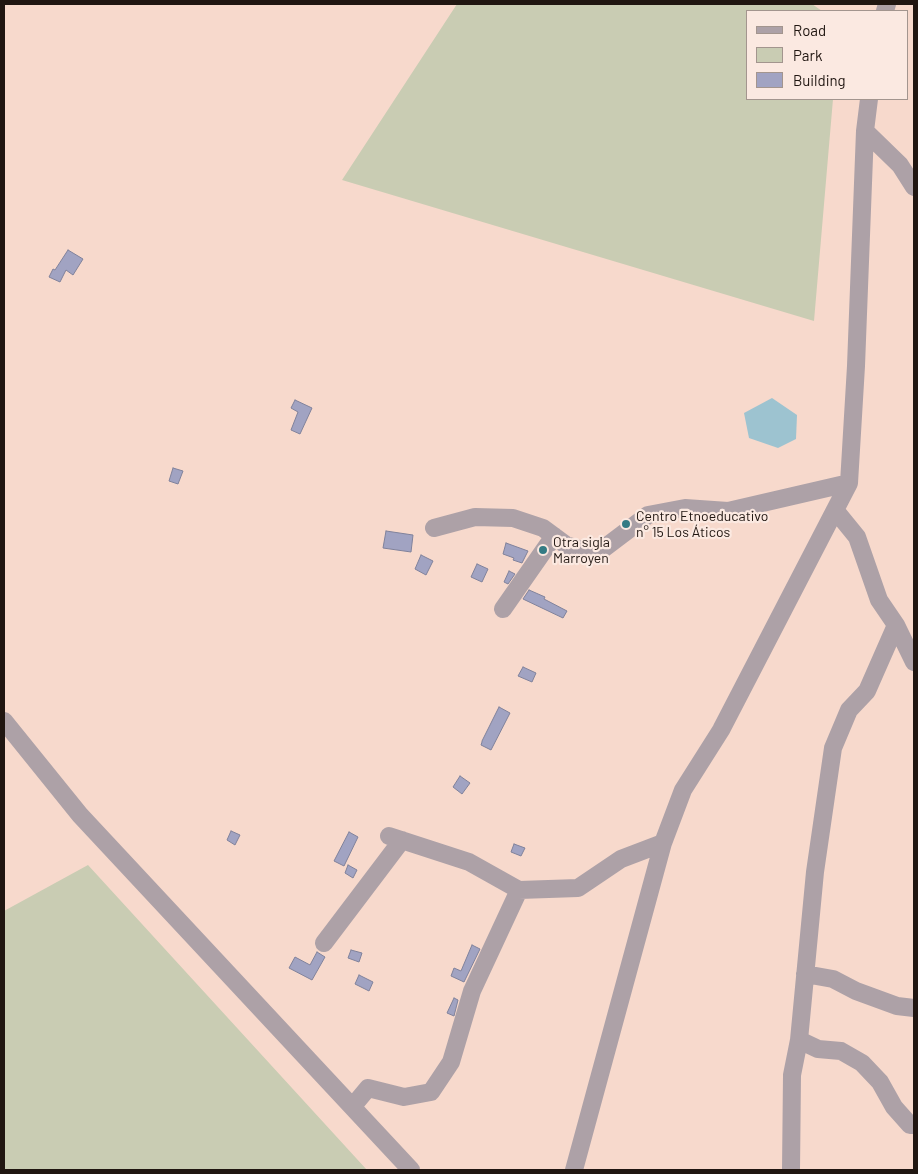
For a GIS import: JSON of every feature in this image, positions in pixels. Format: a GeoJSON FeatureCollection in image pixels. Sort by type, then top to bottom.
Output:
{"type":"FeatureCollection","features":[{"type":"Feature","properties":{"kind":"street"},"geometry":{"type":"LineString","coordinates":[[574,1170],[663,843],[683,790],[721,730],[848,483],[856,366],[865,130],[869,100]]}},
{"type":"Feature","properties":{"kind":"street"},"geometry":{"type":"LineString","coordinates":[[865,130],[900,165],[914,186]]}},
{"type":"Feature","properties":{"kind":"street"},"geometry":{"type":"LineString","coordinates":[[434,528],[475,517],[513,518],[543,528],[566,545],[589,552],[603,549],[648,515],[685,508],[728,511],[848,483]]}},
{"type":"Feature","properties":{"kind":"street"},"geometry":{"type":"LineString","coordinates":[[835,510],[857,537],[879,600],[896,625],[913,658]]}},
{"type":"Feature","properties":{"kind":"street"},"geometry":{"type":"LineString","coordinates":[[503,608],[554,536]]}},
{"type":"Feature","properties":{"kind":"street"},"geometry":{"type":"LineString","coordinates":[[791,1170],[792,1075],[799,1040],[815,872],[833,748],[849,710],[867,691],[896,625]]}},
{"type":"Feature","properties":{"kind":"street"},"geometry":{"type":"LineString","coordinates":[[4,722],[80,815],[412,1170]]}},
{"type":"Feature","properties":{"kind":"street"},"geometry":{"type":"LineString","coordinates":[[324,944],[395,838],[469,862],[519,890],[578,888],[622,859],[663,843]]}},
{"type":"Feature","properties":{"kind":"street"},"geometry":{"type":"LineString","coordinates":[[352,1106],[368,1088],[404,1097],[432,1092],[451,1062],[472,991],[519,890]]}},
{"type":"Feature","properties":{"kind":"street"},"geometry":{"type":"LineString","coordinates":[[805,974],[833,979],[856,991],[897,1006],[914,1008]]}},
{"type":"Feature","properties":{"kind":"street"},"geometry":{"type":"LineString","coordinates":[[799,1040],[818,1048],[841,1051],[862,1063],[880,1082],[894,1106],[910,1126],[914,1125]]}},
{"type":"Feature","properties":{"kind":"green space"},"geometry":{"type":"Polygon","coordinates":[[[457,4],[812,4],[821,10],[746,10],[746,100],[833,100],[814,321],[342,180],[457,4]]]}},
{"type":"Feature","properties":{"kind":"green space"},"geometry":{"type":"Polygon","coordinates":[[[88,865],[367,1170],[4,1170],[4,911],[88,865]]]}},
{"type":"Feature","properties":{"kind":"water"},"geometry":{"type":"Polygon","coordinates":[[[772,398],[797,415],[796,439],[778,448],[749,438],[744,413],[772,398]]]}},
{"type":"Feature","properties":{"kind":"building"},"geometry":{"type":"Polygon","coordinates":[[[68,250],[83,259],[73,275],[66,270],[60,282],[49,277],[53,269],[55,270],[68,250]]]}},
{"type":"Feature","properties":{"kind":"building"},"geometry":{"type":"Polygon","coordinates":[[[295,400],[312,408],[300,434],[291,430],[298,412],[291,408],[295,400]]]}},
{"type":"Feature","properties":{"kind":"building"},"geometry":{"type":"Polygon","coordinates":[[[173,468],[183,471],[178,484],[169,481],[173,468]]]}},
{"type":"Feature","properties":{"kind":"building"},"geometry":{"type":"Polygon","coordinates":[[[386,531],[413,535],[411,552],[383,548],[386,531]]]}},
{"type":"Feature","properties":{"kind":"building"},"geometry":{"type":"Polygon","coordinates":[[[506,543],[528,551],[522,563],[503,554],[506,543]]]}},
{"type":"Feature","properties":{"kind":"building"},"geometry":{"type":"Polygon","coordinates":[[[421,555],[433,561],[426,575],[415,569],[421,555]]]}},
{"type":"Feature","properties":{"kind":"building"},"geometry":{"type":"Polygon","coordinates":[[[477,564],[488,569],[482,582],[471,577],[477,564]]]}},
{"type":"Feature","properties":{"kind":"building"},"geometry":{"type":"Polygon","coordinates":[[[509,571],[515,574],[508,584],[504,582],[509,571]]]}},
{"type":"Feature","properties":{"kind":"building"},"geometry":{"type":"Polygon","coordinates":[[[529,590],[545,597],[544,599],[567,611],[563,618],[523,599],[529,590]]]}},
{"type":"Feature","properties":{"kind":"building"},"geometry":{"type":"Polygon","coordinates":[[[523,667],[536,673],[532,682],[518,676],[523,667]]]}},
{"type":"Feature","properties":{"kind":"building"},"geometry":{"type":"Polygon","coordinates":[[[499,707],[510,713],[491,750],[481,745],[499,707]]]}},
{"type":"Feature","properties":{"kind":"building"},"geometry":{"type":"Polygon","coordinates":[[[460,776],[470,783],[462,794],[453,787],[460,776]]]}},
{"type":"Feature","properties":{"kind":"building"},"geometry":{"type":"Polygon","coordinates":[[[231,831],[240,835],[235,845],[227,840],[231,831]]]}},
{"type":"Feature","properties":{"kind":"building"},"geometry":{"type":"Polygon","coordinates":[[[349,832],[358,837],[344,866],[334,861],[349,832]]]}},
{"type":"Feature","properties":{"kind":"building"},"geometry":{"type":"Polygon","coordinates":[[[514,844],[525,848],[521,856],[511,852],[514,844]]]}},
{"type":"Feature","properties":{"kind":"building"},"geometry":{"type":"Polygon","coordinates":[[[348,865],[357,870],[353,878],[345,873],[348,865]]]}},
{"type":"Feature","properties":{"kind":"building"},"geometry":{"type":"Polygon","coordinates":[[[472,945],[480,949],[464,982],[451,976],[454,968],[461,971],[472,945]]]}},
{"type":"Feature","properties":{"kind":"building"},"geometry":{"type":"Polygon","coordinates":[[[351,950],[362,953],[359,962],[348,958],[351,950]]]}},
{"type":"Feature","properties":{"kind":"building"},"geometry":{"type":"Polygon","coordinates":[[[317,952],[325,957],[312,980],[289,968],[295,957],[310,965],[317,952]]]}},
{"type":"Feature","properties":{"kind":"building"},"geometry":{"type":"Polygon","coordinates":[[[359,975],[373,982],[369,991],[355,984],[359,975]]]}},
{"type":"Feature","properties":{"kind":"building"},"geometry":{"type":"Polygon","coordinates":[[[454,998],[458,1000],[454,1016],[447,1013],[454,998]]]}},
{"type":"Feature","properties":{"kind":"place","name":"Centro Etnoeducativo n° 15 Los Áticos"},"geometry":{"type":"Point","coordinates":[626,524]}},
{"type":"Feature","properties":{"kind":"place","name":"Otra sigla Marroyen"},"geometry":{"type":"Point","coordinates":[543,550]}}]}
